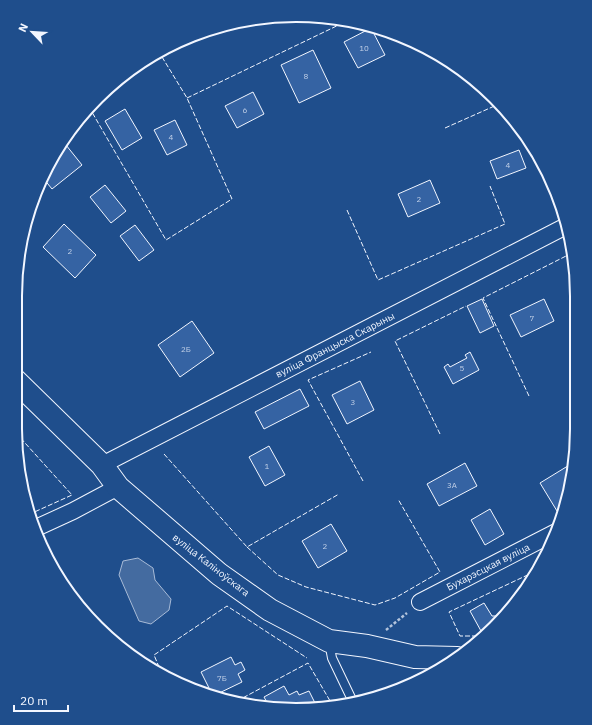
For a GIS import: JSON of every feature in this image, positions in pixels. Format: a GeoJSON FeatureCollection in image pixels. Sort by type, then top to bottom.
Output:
{"type":"FeatureCollection","features":[{"type":"Feature","properties":{"kind":"main road","name":"вуліца Каліноўскага"},"geometry":{"type":"LineString","coordinates":[[22,387],[102,465],[118,487],[219,574],[270,610],[328,641],[367,646],[415,656],[447,658]]}},
{"type":"Feature","properties":{"kind":"street","name":"вуліца Францыска Скарыны"},"geometry":{"type":"LineString","coordinates":[[102,465],[562,228]]}},
{"type":"Feature","properties":{"kind":"street"},"geometry":{"type":"LineString","coordinates":[[40,526],[118,487]]}},
{"type":"Feature","properties":{"kind":"street","name":"Бухарэсцкая вуліца"},"geometry":{"type":"LineString","coordinates":[[420,602],[548,536]]}},
{"type":"Feature","properties":{"kind":"lane"},"geometry":{"type":"LineString","coordinates":[[328,641],[332,658],[351,698]]}},
{"type":"Feature","properties":{"kind":"path"},"geometry":{"type":"LineString","coordinates":[[367,646],[420,602]]}},
{"type":"Feature","properties":{"kind":"water"},"geometry":{"type":"Polygon","coordinates":[[[138,558],[153,568],[155,580],[171,599],[169,610],[151,624],[139,621],[119,575],[123,561],[138,558]]]}},
{"type":"Feature","properties":{"kind":"building"},"geometry":{"type":"Polygon","coordinates":[[[367,31],[374,33],[385,55],[358,68],[344,42],[367,31]]]}},
{"type":"Feature","properties":{"kind":"building"},"geometry":{"type":"Polygon","coordinates":[[[313,50],[331,88],[299,103],[281,65],[313,50]]]}},
{"type":"Feature","properties":{"kind":"building"},"geometry":{"type":"Polygon","coordinates":[[[253,92],[264,114],[237,128],[225,106],[253,92]]]}},
{"type":"Feature","properties":{"kind":"building"},"geometry":{"type":"Polygon","coordinates":[[[125,109],[142,138],[122,150],[105,121],[125,109]]]}},
{"type":"Feature","properties":{"kind":"building"},"geometry":{"type":"Polygon","coordinates":[[[175,120],[187,145],[167,155],[154,130],[175,120]]]}},
{"type":"Feature","properties":{"kind":"building"},"geometry":{"type":"Polygon","coordinates":[[[67,146],[82,165],[52,189],[47,183],[67,146]]]}},
{"type":"Feature","properties":{"kind":"building"},"geometry":{"type":"Polygon","coordinates":[[[519,150],[526,168],[497,179],[490,161],[519,150]]]}},
{"type":"Feature","properties":{"kind":"building"},"geometry":{"type":"Polygon","coordinates":[[[430,180],[440,203],[408,217],[398,194],[430,180]]]}},
{"type":"Feature","properties":{"kind":"building"},"geometry":{"type":"Polygon","coordinates":[[[105,185],[126,211],[111,223],[90,197],[105,185]]]}},
{"type":"Feature","properties":{"kind":"building"},"geometry":{"type":"Polygon","coordinates":[[[64,224],[96,255],[75,278],[43,247],[64,224]]]}},
{"type":"Feature","properties":{"kind":"building"},"geometry":{"type":"Polygon","coordinates":[[[135,225],[154,250],[139,261],[120,236],[135,225]]]}},
{"type":"Feature","properties":{"kind":"building"},"geometry":{"type":"Polygon","coordinates":[[[482,299],[494,326],[480,333],[467,306],[482,299]]]}},
{"type":"Feature","properties":{"kind":"building"},"geometry":{"type":"Polygon","coordinates":[[[544,299],[554,321],[521,337],[510,315],[544,299]]]}},
{"type":"Feature","properties":{"kind":"building"},"geometry":{"type":"Polygon","coordinates":[[[192,321],[214,353],[180,377],[158,345],[192,321]]]}},
{"type":"Feature","properties":{"kind":"building"},"geometry":{"type":"Polygon","coordinates":[[[470,352],[479,370],[453,384],[444,367],[448,364],[450,367],[467,358],[465,355],[470,352]]]}},
{"type":"Feature","properties":{"kind":"building"},"geometry":{"type":"Polygon","coordinates":[[[360,381],[374,410],[347,424],[332,395],[360,381]]]}},
{"type":"Feature","properties":{"kind":"building"},"geometry":{"type":"Polygon","coordinates":[[[300,389],[309,406],[264,429],[255,412],[300,389]]]}},
{"type":"Feature","properties":{"kind":"building"},"geometry":{"type":"Polygon","coordinates":[[[269,446],[285,475],[265,486],[249,457],[269,446]]]}},
{"type":"Feature","properties":{"kind":"building"},"geometry":{"type":"Polygon","coordinates":[[[465,463],[477,486],[439,506],[427,484],[465,463]]]}},
{"type":"Feature","properties":{"kind":"building"},"geometry":{"type":"Polygon","coordinates":[[[568,466],[561,500],[557,511],[540,483],[568,466]]]}},
{"type":"Feature","properties":{"kind":"building"},"geometry":{"type":"Polygon","coordinates":[[[490,509],[504,534],[485,545],[471,520],[490,509]]]}},
{"type":"Feature","properties":{"kind":"building"},"geometry":{"type":"Polygon","coordinates":[[[331,524],[347,551],[318,568],[302,541],[331,524]]]}},
{"type":"Feature","properties":{"kind":"building"},"geometry":{"type":"Polygon","coordinates":[[[484,603],[492,616],[496,616],[481,631],[470,611],[484,603]]]}},
{"type":"Feature","properties":{"kind":"building"},"geometry":{"type":"Polygon","coordinates":[[[231,657],[235,665],[241,662],[245,670],[238,674],[242,682],[220,692],[209,688],[201,672],[231,657]]]}},
{"type":"Feature","properties":{"kind":"building"},"geometry":{"type":"Polygon","coordinates":[[[284,686],[289,695],[297,691],[299,695],[309,691],[314,702],[296,703],[266,701],[264,697],[284,686]]]}},
{"type":"Feature","properties":{"kind":"fence"},"geometry":{"type":"LineString","coordinates":[[187,98],[338,25]]}},
{"type":"Feature","properties":{"kind":"fence"},"geometry":{"type":"LineString","coordinates":[[92,113],[166,240],[232,199],[187,98],[162,57]]}},
{"type":"Feature","properties":{"kind":"fence"},"geometry":{"type":"LineString","coordinates":[[445,128],[494,106]]}},
{"type":"Feature","properties":{"kind":"fence"},"geometry":{"type":"LineString","coordinates":[[347,210],[378,280],[505,224],[490,186]]}},
{"type":"Feature","properties":{"kind":"fence"},"geometry":{"type":"LineString","coordinates":[[529,396],[483,298],[567,255]]}},
{"type":"Feature","properties":{"kind":"fence"},"geometry":{"type":"LineString","coordinates":[[440,434],[395,341],[466,306]]}},
{"type":"Feature","properties":{"kind":"fence"},"geometry":{"type":"LineString","coordinates":[[363,481],[308,380],[371,352]]}},
{"type":"Feature","properties":{"kind":"fence"},"geometry":{"type":"LineString","coordinates":[[23,440],[72,495],[35,512]]}},
{"type":"Feature","properties":{"kind":"fence"},"geometry":{"type":"LineString","coordinates":[[164,454],[247,547],[339,494]]}},
{"type":"Feature","properties":{"kind":"fence"},"geometry":{"type":"LineString","coordinates":[[247,547],[278,575],[306,587],[375,605],[395,598],[440,572],[398,499]]}},
{"type":"Feature","properties":{"kind":"fence"},"geometry":{"type":"LineString","coordinates":[[476,636],[460,636],[449,612],[528,575]]}},
{"type":"Feature","properties":{"kind":"fence"},"geometry":{"type":"LineString","coordinates":[[159,666],[154,655],[227,606],[307,658]]}},
{"type":"Feature","properties":{"kind":"fence"},"geometry":{"type":"LineString","coordinates":[[243,698],[308,663],[330,701]]}}]}
